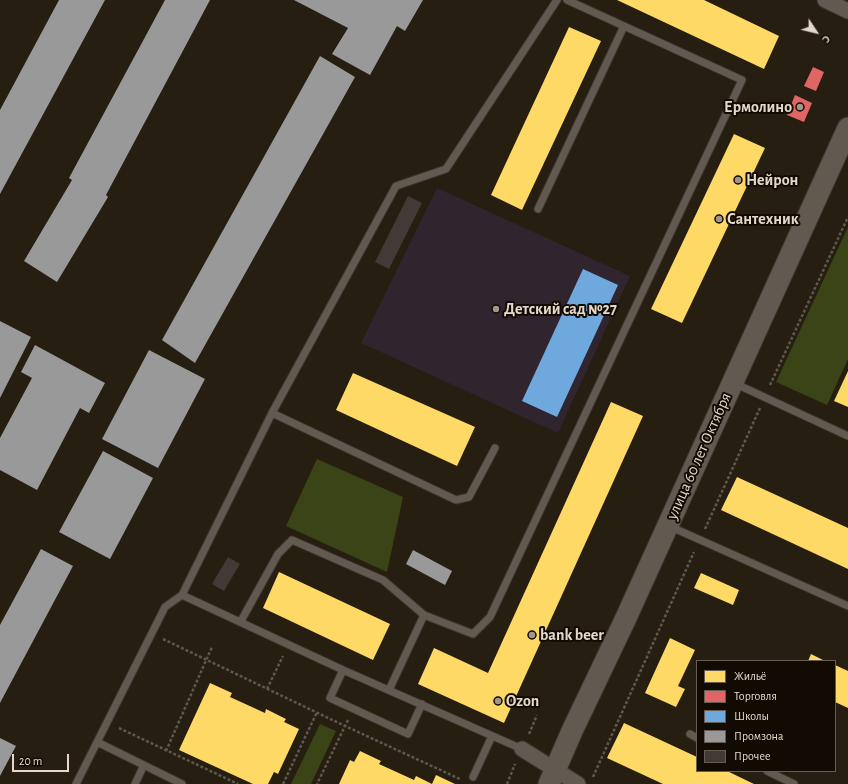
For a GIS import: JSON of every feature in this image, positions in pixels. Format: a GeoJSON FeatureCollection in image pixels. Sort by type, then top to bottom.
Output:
{"type":"FeatureCollection","features":[{"type":"Feature","properties":{"kind":"main road","name":"улица 60 лет Октября"},"geometry":{"type":"LineString","coordinates":[[552,777],[668,526],[848,128]]}},
{"type":"Feature","properties":{"kind":"street"},"geometry":{"type":"LineString","coordinates":[[825,0],[848,11]]}},
{"type":"Feature","properties":{"kind":"street"},"geometry":{"type":"LineString","coordinates":[[522,750],[552,777],[578,784]]}},
{"type":"Feature","properties":{"kind":"lane"},"geometry":{"type":"LineString","coordinates":[[76,784],[165,607],[182,595],[272,413],[396,186],[446,169],[557,0]]}},
{"type":"Feature","properties":{"kind":"lane"},"geometry":{"type":"LineString","coordinates":[[241,621],[278,554],[292,540],[383,580],[424,615],[473,634],[490,617],[742,80],[567,0]]}},
{"type":"Feature","properties":{"kind":"lane"},"geometry":{"type":"LineString","coordinates":[[538,209],[624,26]]}},
{"type":"Feature","properties":{"kind":"lane"},"geometry":{"type":"LineString","coordinates":[[732,383],[848,436]]}},
{"type":"Feature","properties":{"kind":"lane"},"geometry":{"type":"LineString","coordinates":[[272,413],[456,500],[469,497],[495,448]]}},
{"type":"Feature","properties":{"kind":"lane"},"geometry":{"type":"LineString","coordinates":[[668,526],[848,606]]}},
{"type":"Feature","properties":{"kind":"lane"},"geometry":{"type":"LineString","coordinates":[[182,595],[241,621],[343,670],[522,750]]}},
{"type":"Feature","properties":{"kind":"lane"},"geometry":{"type":"LineString","coordinates":[[389,690],[424,615]]}},
{"type":"Feature","properties":{"kind":"lane"},"geometry":{"type":"LineString","coordinates":[[343,670],[330,698],[408,734],[422,704]]}},
{"type":"Feature","properties":{"kind":"lane"},"geometry":{"type":"LineString","coordinates":[[473,777],[492,736]]}},
{"type":"Feature","properties":{"kind":"lane"},"geometry":{"type":"LineString","coordinates":[[97,742],[182,784]]}},
{"type":"Feature","properties":{"kind":"lane"},"geometry":{"type":"LineString","coordinates":[[135,784],[144,765]]}},
{"type":"Feature","properties":{"kind":"lane"},"geometry":{"type":"LineString","coordinates":[[769,772],[794,784]]}},
{"type":"Feature","properties":{"kind":"path"},"geometry":{"type":"LineString","coordinates":[[593,778],[699,540],[848,217]]}},
{"type":"Feature","properties":{"kind":"path"},"geometry":{"type":"LineString","coordinates":[[151,634],[462,780]]}},
{"type":"Feature","properties":{"kind":"path"},"geometry":{"type":"LineString","coordinates":[[267,688],[289,644]]}},
{"type":"Feature","properties":{"kind":"path"},"geometry":{"type":"LineString","coordinates":[[166,751],[212,647]]}},
{"type":"Feature","properties":{"kind":"path"},"geometry":{"type":"LineString","coordinates":[[318,784],[353,709]]}},
{"type":"Feature","properties":{"kind":"path"},"geometry":{"type":"LineString","coordinates":[[283,784],[317,712]]}},
{"type":"Feature","properties":{"kind":"path"},"geometry":{"type":"LineString","coordinates":[[106,723],[238,784]]}},
{"type":"Feature","properties":{"kind":"shaded area","name":"Детский сад №27"},"geometry":{"type":"Polygon","coordinates":[[[437,188],[630,276],[558,433],[361,343],[437,188]]]}},
{"type":"Feature","properties":{"kind":"green space"},"geometry":{"type":"Polygon","coordinates":[[[848,227],[848,359],[827,405],[776,382],[848,227]]]}},
{"type":"Feature","properties":{"kind":"green space"},"geometry":{"type":"Polygon","coordinates":[[[317,459],[403,497],[387,572],[286,526],[317,459]]]}},
{"type":"Feature","properties":{"kind":"green space"},"geometry":{"type":"Polygon","coordinates":[[[320,724],[336,731],[311,784],[291,784],[320,724]]]}},
{"type":"Feature","properties":{"kind":"building: Жильё"},"geometry":{"type":"Polygon","coordinates":[[[617,0],[704,0],[779,36],[764,69],[617,0]]]}},
{"type":"Feature","properties":{"kind":"building: Жильё"},"geometry":{"type":"Polygon","coordinates":[[[569,27],[601,41],[522,210],[491,195],[569,27]]]}},
{"type":"Feature","properties":{"kind":"building: Жильё"},"geometry":{"type":"Polygon","coordinates":[[[734,134],[765,148],[682,323],[651,309],[734,134]]]}},
{"type":"Feature","properties":{"kind":"building: Жильё"},"geometry":{"type":"Polygon","coordinates":[[[848,371],[848,407],[834,401],[848,371]]]}},
{"type":"Feature","properties":{"kind":"building: Жильё"},"geometry":{"type":"Polygon","coordinates":[[[353,373],[475,427],[457,466],[336,410],[353,373]]]}},
{"type":"Feature","properties":{"kind":"building: Жильё"},"geometry":{"type":"Polygon","coordinates":[[[611,402],[643,416],[504,723],[418,684],[434,648],[488,673],[611,402]]]}},
{"type":"Feature","properties":{"kind":"building: Жильё"},"geometry":{"type":"Polygon","coordinates":[[[737,477],[848,528],[848,569],[721,510],[737,477]]]}},
{"type":"Feature","properties":{"kind":"building: Жильё"},"geometry":{"type":"Polygon","coordinates":[[[279,572],[390,624],[373,660],[263,608],[279,572]]]}},
{"type":"Feature","properties":{"kind":"building: Жильё"},"geometry":{"type":"Polygon","coordinates":[[[701,573],[739,590],[733,605],[694,588],[701,573]]]}},
{"type":"Feature","properties":{"kind":"building: Жильё"},"geometry":{"type":"Polygon","coordinates":[[[670,638],[695,650],[678,686],[685,689],[676,707],[645,693],[670,638]]]}},
{"type":"Feature","properties":{"kind":"building: Жильё"},"geometry":{"type":"Polygon","coordinates":[[[811,654],[823,660],[808,660],[811,654]]]}},
{"type":"Feature","properties":{"kind":"building: Жильё"},"geometry":{"type":"Polygon","coordinates":[[[836,665],[848,671],[848,708],[836,702],[836,665]]]}},
{"type":"Feature","properties":{"kind":"building: Жильё"},"geometry":{"type":"Polygon","coordinates":[[[210,683],[232,693],[230,697],[265,713],[266,709],[286,719],[284,722],[299,729],[278,774],[274,772],[268,784],[253,784],[179,750],[210,683]]]}},
{"type":"Feature","properties":{"kind":"building: Жильё"},"geometry":{"type":"Polygon","coordinates":[[[624,723],[696,757],[696,772],[729,772],[754,784],[663,784],[607,758],[624,723]]]}},
{"type":"Feature","properties":{"kind":"building: Жильё"},"geometry":{"type":"Polygon","coordinates":[[[360,751],[381,761],[379,764],[414,780],[416,776],[432,784],[339,784],[350,760],[354,762],[360,751]]]}},
{"type":"Feature","properties":{"kind":"building: Жильё"},"geometry":{"type":"Polygon","coordinates":[[[436,775],[455,784],[432,784],[436,775]]]}},
{"type":"Feature","properties":{"kind":"building: Торговля"},"geometry":{"type":"Polygon","coordinates":[[[813,67],[824,72],[816,91],[804,86],[813,67]]]}},
{"type":"Feature","properties":{"kind":"building: Торговля"},"geometry":{"type":"Polygon","coordinates":[[[795,95],[812,103],[804,122],[787,115],[795,95]]]}},
{"type":"Feature","properties":{"kind":"building: Школы"},"geometry":{"type":"Polygon","coordinates":[[[583,269],[618,285],[557,417],[522,401],[583,269]]]}},
{"type":"Feature","properties":{"kind":"building: Промзона"},"geometry":{"type":"Polygon","coordinates":[[[59,0],[105,0],[0,194],[0,110],[59,0]]]}},
{"type":"Feature","properties":{"kind":"building: Промзона"},"geometry":{"type":"Polygon","coordinates":[[[165,0],[210,0],[106,195],[108,197],[57,282],[24,261],[72,180],[69,178],[165,0]]]}},
{"type":"Feature","properties":{"kind":"building: Промзона"},"geometry":{"type":"Polygon","coordinates":[[[294,0],[423,0],[405,31],[397,26],[370,75],[332,54],[348,28],[294,0]]]}},
{"type":"Feature","properties":{"kind":"building: Промзона"},"geometry":{"type":"Polygon","coordinates":[[[320,56],[355,77],[195,363],[162,340],[320,56]]]}},
{"type":"Feature","properties":{"kind":"building: Промзона"},"geometry":{"type":"Polygon","coordinates":[[[0,321],[31,337],[0,398],[0,321]]]}},
{"type":"Feature","properties":{"kind":"building: Промзона"},"geometry":{"type":"Polygon","coordinates":[[[35,345],[105,383],[89,413],[80,408],[37,490],[0,470],[0,438],[32,378],[21,372],[35,345]]]}},
{"type":"Feature","properties":{"kind":"building: Промзона"},"geometry":{"type":"Polygon","coordinates":[[[149,350],[205,379],[158,468],[102,439],[149,350]]]}},
{"type":"Feature","properties":{"kind":"building: Промзона"},"geometry":{"type":"Polygon","coordinates":[[[103,451],[153,478],[110,559],[59,532],[103,451]]]}},
{"type":"Feature","properties":{"kind":"building: Промзона"},"geometry":{"type":"Polygon","coordinates":[[[41,549],[73,566],[0,703],[0,625],[41,549]]]}},
{"type":"Feature","properties":{"kind":"building: Промзона"},"geometry":{"type":"Polygon","coordinates":[[[413,550],[452,571],[445,585],[406,564],[413,550]]]}},
{"type":"Feature","properties":{"kind":"building: Промзона"},"geometry":{"type":"Polygon","coordinates":[[[0,738],[16,746],[0,776],[0,738]]]}},
{"type":"Feature","properties":{"kind":"building: Прочее"},"geometry":{"type":"Polygon","coordinates":[[[408,196],[422,203],[389,269],[375,262],[408,196]]]}},
{"type":"Feature","properties":{"kind":"building: Прочее"},"geometry":{"type":"Polygon","coordinates":[[[228,557],[240,564],[224,591],[212,584],[228,557]]]}},
{"type":"Feature","properties":{"kind":"place","name":"Ермолино"},"geometry":{"type":"Point","coordinates":[800,107]}},
{"type":"Feature","properties":{"kind":"place","name":"Нейрон"},"geometry":{"type":"Point","coordinates":[738,180]}},
{"type":"Feature","properties":{"kind":"place","name":"Сантехник"},"geometry":{"type":"Point","coordinates":[719,219]}},
{"type":"Feature","properties":{"kind":"place","name":"Детский сад №27"},"geometry":{"type":"Point","coordinates":[496,309]}},
{"type":"Feature","properties":{"kind":"place","name":"bank beer"},"geometry":{"type":"Point","coordinates":[532,635]}},
{"type":"Feature","properties":{"kind":"place","name":"Ozon"},"geometry":{"type":"Point","coordinates":[498,701]}}]}
